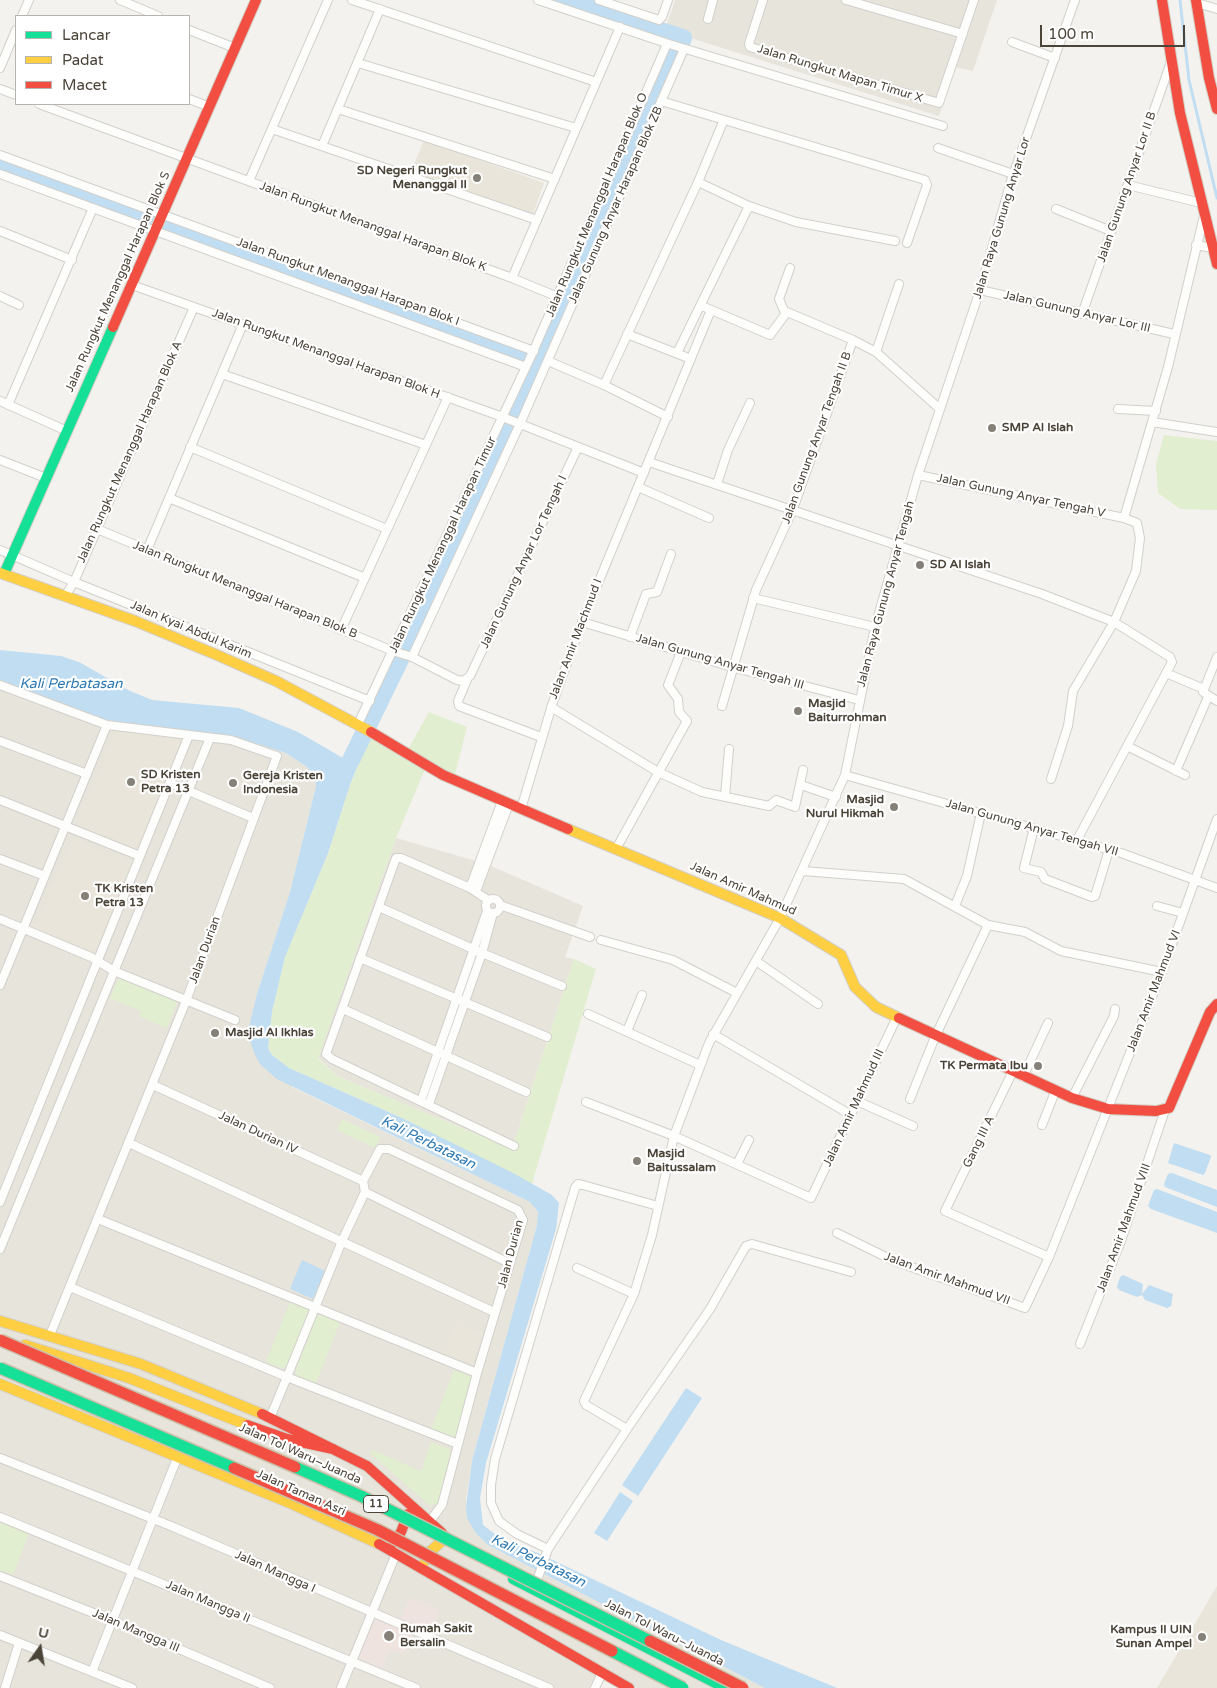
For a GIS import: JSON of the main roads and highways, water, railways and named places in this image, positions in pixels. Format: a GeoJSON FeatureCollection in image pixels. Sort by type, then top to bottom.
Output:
{"type":"FeatureCollection","features":[{"type":"Feature","properties":{"kind":"main road","name":"Jalan Rungkut Menanggal Harapan Blok S"},"geometry":{"type":"LineString","coordinates":[[2,573],[12,555],[132,285],[256,0]]}},
{"type":"Feature","properties":{"kind":"main road"},"geometry":{"type":"LineString","coordinates":[[1162,0],[1180,113],[1217,264]]}},
{"type":"Feature","properties":{"kind":"main road"},"geometry":{"type":"LineString","coordinates":[[1197,1],[1209,78],[1217,109]]}},
{"type":"Feature","properties":{"kind":"main road","name":"Jalan Kyai Abdul Karim"},"geometry":{"type":"LineString","coordinates":[[2,573],[135,621],[217,655],[276,681],[365,728]]}},
{"type":"Feature","properties":{"kind":"main road","name":"Jalan Amir Mahmud"},"geometry":{"type":"LineString","coordinates":[[365,728],[442,775],[780,918],[835,950],[845,960],[859,993],[871,1004],[935,1037],[1072,1098],[1108,1109],[1165,1110],[1172,1103],[1210,1012],[1217,1004]]}},
{"type":"Feature","properties":{"kind":"main road"},"geometry":{"type":"LineString","coordinates":[[0,1321],[141,1364],[270,1418],[333,1449],[378,1474],[446,1537],[533,1591],[725,1688]]}},
{"type":"Feature","properties":{"kind":"main road"},"geometry":{"type":"LineString","coordinates":[[0,1338],[129,1378],[232,1420],[297,1442],[333,1449]]}},
{"type":"Feature","properties":{"kind":"main road","name":"Jalan Tol Waru–Juanda"},"geometry":{"type":"LineString","coordinates":[[0,1338],[361,1496],[743,1688]]}},
{"type":"Feature","properties":{"kind":"main road","name":"11"},"geometry":{"type":"LineString","coordinates":[[0,1368],[378,1530],[682,1688]]}},
{"type":"Feature","properties":{"kind":"main road","name":"Jalan Taman Asri"},"geometry":{"type":"LineString","coordinates":[[0,1384],[290,1502],[392,1552],[629,1688]]}},
{"type":"Feature","properties":{"kind":"main road"},"geometry":{"type":"LineString","coordinates":[[392,1552],[405,1524],[410,1504]]}},
{"type":"Feature","properties":{"kind":"main road"},"geometry":{"type":"LineString","coordinates":[[422,1569],[431,1550],[446,1537]]}},
{"type":"Feature","properties":{"kind":"water","name":"Kali Perbatasan"},"geometry":{"type":"Polygon","coordinates":[[[0,650],[61,656],[79,662],[128,690],[152,700],[239,708],[298,732],[350,762],[362,738],[368,741],[351,782],[328,853],[285,957],[272,1012],[268,1048],[272,1055],[289,1068],[402,1118],[513,1173],[552,1195],[559,1203],[556,1229],[486,1463],[480,1498],[483,1525],[503,1540],[538,1553],[721,1640],[837,1688],[765,1688],[488,1545],[475,1532],[467,1518],[466,1506],[472,1461],[537,1225],[538,1212],[530,1202],[277,1079],[260,1064],[255,1055],[249,1038],[249,1027],[257,994],[290,892],[316,786],[315,776],[307,767],[286,753],[236,737],[107,720],[0,680],[0,650]]]}},
{"type":"Feature","properties":{"kind":"water"},"geometry":{"type":"Polygon","coordinates":[[[1174,1143],[1210,1155],[1211,1157],[1203,1175],[1168,1163],[1174,1143]]]}},
{"type":"Feature","properties":{"kind":"water"},"geometry":{"type":"Polygon","coordinates":[[[1172,1173],[1217,1190],[1217,1207],[1165,1187],[1164,1184],[1168,1174],[1172,1173]]]}},
{"type":"Feature","properties":{"kind":"water"},"geometry":{"type":"Polygon","coordinates":[[[1157,1189],[1217,1212],[1217,1233],[1151,1209],[1148,1206],[1154,1190],[1157,1189]]]}},
{"type":"Feature","properties":{"kind":"water"},"geometry":{"type":"Polygon","coordinates":[[[302,1260],[325,1271],[313,1299],[290,1289],[302,1260]]]}},
{"type":"Feature","properties":{"kind":"water"},"geometry":{"type":"Polygon","coordinates":[[[1123,1275],[1143,1284],[1142,1294],[1149,1285],[1173,1294],[1171,1306],[1167,1308],[1145,1300],[1142,1295],[1137,1297],[1119,1290],[1117,1287],[1120,1277],[1123,1275]]]}},
{"type":"Feature","properties":{"kind":"water"},"geometry":{"type":"Polygon","coordinates":[[[686,1388],[702,1398],[638,1496],[622,1485],[686,1388]]]}},
{"type":"Feature","properties":{"kind":"water"},"geometry":{"type":"Polygon","coordinates":[[[620,1492],[633,1501],[607,1541],[594,1533],[620,1492]]]}},
{"type":"Feature","properties":{"kind":"waterway"},"geometry":{"type":"LineString","coordinates":[[351,760],[470,516],[683,38],[564,0]]}},
{"type":"Feature","properties":{"kind":"waterway"},"geometry":{"type":"LineString","coordinates":[[1180,0],[1189,80],[1217,198]]}},
{"type":"Feature","properties":{"kind":"waterway"},"geometry":{"type":"LineString","coordinates":[[0,165],[539,363]]}},
{"type":"Feature","properties":{"kind":"place","name":"SD Negeri Rungkut Menanggal II"},"geometry":{"type":"Point","coordinates":[477,178]}},
{"type":"Feature","properties":{"kind":"place","name":"SMP Al Islah"},"geometry":{"type":"Point","coordinates":[992,428]}},
{"type":"Feature","properties":{"kind":"place","name":"SD Al Islah"},"geometry":{"type":"Point","coordinates":[920,565]}},
{"type":"Feature","properties":{"kind":"place","name":"Masjid Baiturrohman"},"geometry":{"type":"Point","coordinates":[798,711]}},
{"type":"Feature","properties":{"kind":"place","name":"SD Kristen Petra 13"},"geometry":{"type":"Point","coordinates":[131,782]}},
{"type":"Feature","properties":{"kind":"place","name":"Gereja Kristen Indonesia"},"geometry":{"type":"Point","coordinates":[233,783]}},
{"type":"Feature","properties":{"kind":"place","name":"Masjid Nurul Hikmah"},"geometry":{"type":"Point","coordinates":[894,807]}},
{"type":"Feature","properties":{"kind":"place","name":"TK Kristen Petra 13"},"geometry":{"type":"Point","coordinates":[85,896]}},
{"type":"Feature","properties":{"kind":"place","name":"Masjid Al Ikhlas"},"geometry":{"type":"Point","coordinates":[215,1033]}},
{"type":"Feature","properties":{"kind":"place","name":"TK Permata Ibu"},"geometry":{"type":"Point","coordinates":[1038,1066]}},
{"type":"Feature","properties":{"kind":"place","name":"Masjid Baitussalam"},"geometry":{"type":"Point","coordinates":[637,1161]}},
{"type":"Feature","properties":{"kind":"place","name":"Rumah Sakit Bersalin"},"geometry":{"type":"Point","coordinates":[389,1636]}},
{"type":"Feature","properties":{"kind":"place","name":"Kampus II UIN Sunan Ampel"},"geometry":{"type":"Point","coordinates":[1202,1637]}}]}
